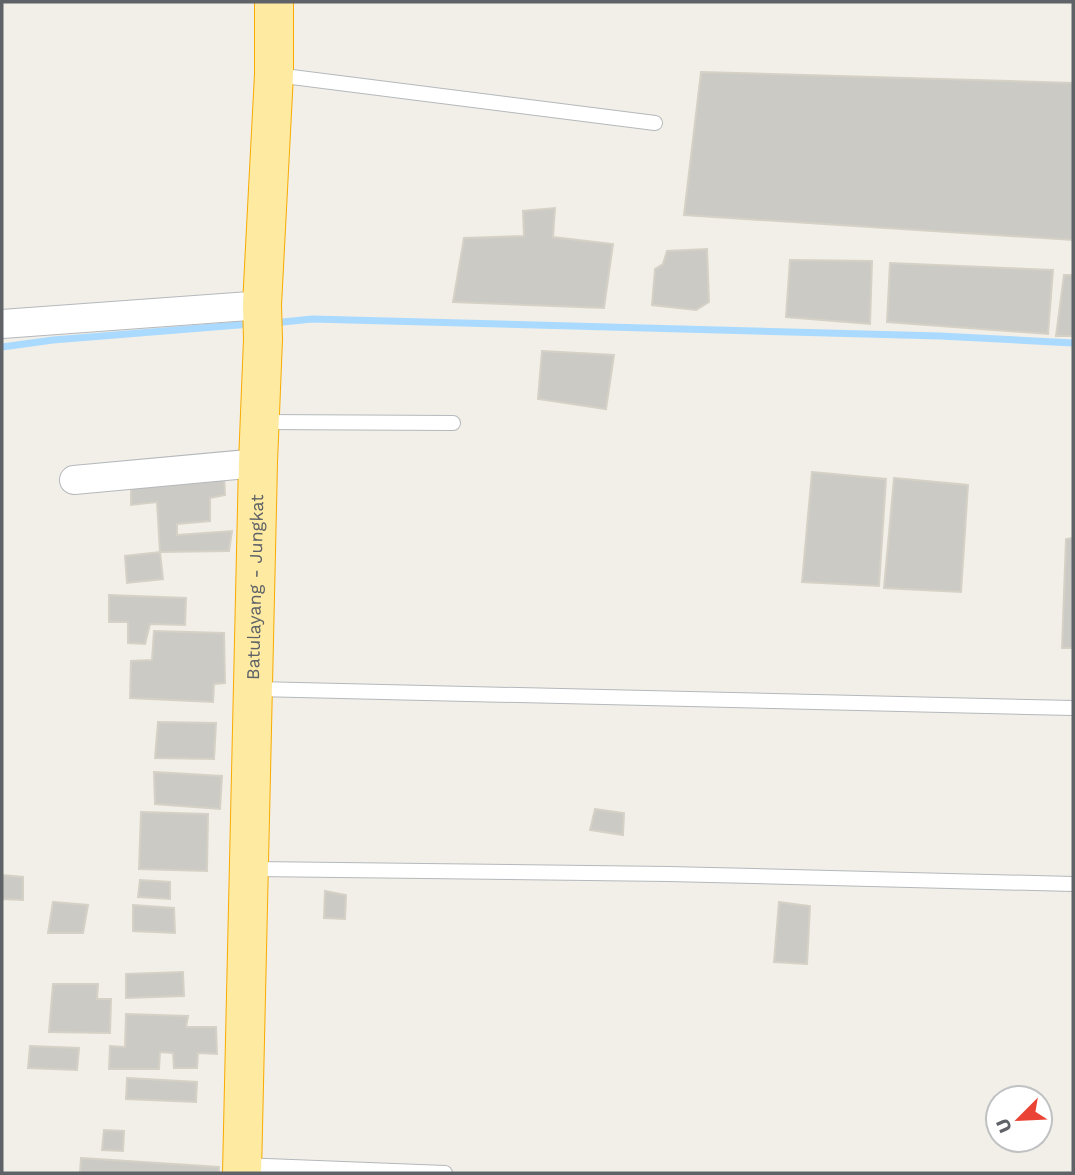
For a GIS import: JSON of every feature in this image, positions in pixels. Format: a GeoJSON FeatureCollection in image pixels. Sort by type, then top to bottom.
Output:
{"type":"FeatureCollection","features":[{"type":"Feature","properties":{"kind":"highway","name":"Batulayang - Jungkat"},"geometry":{"type":"LineString","coordinates":[[242,1169],[259,422],[274,75],[274,2]]}},
{"type":"Feature","properties":{"kind":"street"},"geometry":{"type":"LineString","coordinates":[[2,324],[262,320]]}},
{"type":"Feature","properties":{"kind":"street"},"geometry":{"type":"LineString","coordinates":[[74,480],[258,463]]}},
{"type":"Feature","properties":{"kind":"lane"},"geometry":{"type":"LineString","coordinates":[[274,75],[655,123]]}},
{"type":"Feature","properties":{"kind":"lane"},"geometry":{"type":"LineString","coordinates":[[259,422],[453,423]]}},
{"type":"Feature","properties":{"kind":"lane"},"geometry":{"type":"LineString","coordinates":[[253,689],[1073,708]]}},
{"type":"Feature","properties":{"kind":"lane"},"geometry":{"type":"LineString","coordinates":[[249,869],[668,874],[1073,884]]}},
{"type":"Feature","properties":{"kind":"lane"},"geometry":{"type":"LineString","coordinates":[[242,1169],[445,1173]]}},
{"type":"Feature","properties":{"kind":"building"},"geometry":{"type":"Polygon","coordinates":[[[701,72],[1073,83],[1073,240],[684,215],[701,72]]]}},
{"type":"Feature","properties":{"kind":"building"},"geometry":{"type":"Polygon","coordinates":[[[555,208],[553,237],[613,244],[604,308],[453,302],[464,238],[524,236],[523,211],[555,208]]]}},
{"type":"Feature","properties":{"kind":"building"},"geometry":{"type":"Polygon","coordinates":[[[707,249],[709,302],[696,310],[652,305],[655,269],[663,264],[667,251],[707,249]]]}},
{"type":"Feature","properties":{"kind":"building"},"geometry":{"type":"Polygon","coordinates":[[[790,260],[872,261],[870,324],[786,317],[790,260]]]}},
{"type":"Feature","properties":{"kind":"building"},"geometry":{"type":"Polygon","coordinates":[[[890,263],[1053,270],[1048,334],[887,322],[890,263]]]}},
{"type":"Feature","properties":{"kind":"building"},"geometry":{"type":"Polygon","coordinates":[[[1064,275],[1073,275],[1073,336],[1056,336],[1064,275]]]}},
{"type":"Feature","properties":{"kind":"building"},"geometry":{"type":"Polygon","coordinates":[[[542,351],[614,355],[606,409],[538,399],[542,351]]]}},
{"type":"Feature","properties":{"kind":"building"},"geometry":{"type":"Polygon","coordinates":[[[812,472],[886,479],[879,586],[802,582],[812,472]]]}},
{"type":"Feature","properties":{"kind":"building"},"geometry":{"type":"Polygon","coordinates":[[[224,475],[225,495],[210,498],[210,521],[177,524],[177,535],[232,531],[229,551],[160,552],[157,502],[131,505],[131,484],[224,475]]]}},
{"type":"Feature","properties":{"kind":"building"},"geometry":{"type":"Polygon","coordinates":[[[894,478],[968,485],[961,592],[884,588],[894,478]]]}},
{"type":"Feature","properties":{"kind":"building"},"geometry":{"type":"Polygon","coordinates":[[[1073,538],[1073,648],[1062,648],[1066,539],[1073,538]]]}},
{"type":"Feature","properties":{"kind":"building"},"geometry":{"type":"Polygon","coordinates":[[[160,552],[163,579],[127,583],[125,556],[160,552]]]}},
{"type":"Feature","properties":{"kind":"building"},"geometry":{"type":"Polygon","coordinates":[[[109,595],[186,598],[185,625],[150,624],[145,644],[128,643],[128,622],[109,622],[109,595]]]}},
{"type":"Feature","properties":{"kind":"building"},"geometry":{"type":"Polygon","coordinates":[[[154,631],[224,633],[225,683],[214,684],[213,702],[130,698],[131,661],[152,660],[154,631]]]}},
{"type":"Feature","properties":{"kind":"building"},"geometry":{"type":"Polygon","coordinates":[[[158,722],[216,723],[214,759],[155,758],[158,722]]]}},
{"type":"Feature","properties":{"kind":"building"},"geometry":{"type":"Polygon","coordinates":[[[154,772],[222,776],[220,809],[155,804],[154,772]]]}},
{"type":"Feature","properties":{"kind":"building"},"geometry":{"type":"Polygon","coordinates":[[[595,809],[624,813],[623,835],[590,830],[595,809]]]}},
{"type":"Feature","properties":{"kind":"building"},"geometry":{"type":"Polygon","coordinates":[[[141,812],[208,814],[207,871],[139,869],[141,812]]]}},
{"type":"Feature","properties":{"kind":"building"},"geometry":{"type":"Polygon","coordinates":[[[2,875],[23,877],[23,900],[2,899],[2,875]]]}},
{"type":"Feature","properties":{"kind":"building"},"geometry":{"type":"Polygon","coordinates":[[[140,880],[170,882],[170,899],[138,897],[140,880]]]}},
{"type":"Feature","properties":{"kind":"building"},"geometry":{"type":"Polygon","coordinates":[[[325,891],[346,895],[345,919],[324,918],[325,891]]]}},
{"type":"Feature","properties":{"kind":"building"},"geometry":{"type":"Polygon","coordinates":[[[53,902],[88,905],[83,933],[48,933],[53,902]]]}},
{"type":"Feature","properties":{"kind":"building"},"geometry":{"type":"Polygon","coordinates":[[[779,902],[810,906],[807,964],[774,962],[779,902]]]}},
{"type":"Feature","properties":{"kind":"building"},"geometry":{"type":"Polygon","coordinates":[[[133,905],[174,908],[175,933],[133,931],[133,905]]]}},
{"type":"Feature","properties":{"kind":"building"},"geometry":{"type":"Polygon","coordinates":[[[183,972],[184,996],[126,998],[126,974],[183,972]]]}},
{"type":"Feature","properties":{"kind":"building"},"geometry":{"type":"Polygon","coordinates":[[[53,984],[98,984],[97,999],[111,999],[110,1033],[49,1032],[53,984]]]}},
{"type":"Feature","properties":{"kind":"building"},"geometry":{"type":"Polygon","coordinates":[[[126,1014],[188,1016],[186,1027],[216,1027],[217,1054],[198,1053],[197,1068],[174,1068],[173,1053],[160,1052],[159,1069],[109,1069],[110,1046],[125,1047],[126,1014]]]}},
{"type":"Feature","properties":{"kind":"building"},"geometry":{"type":"Polygon","coordinates":[[[30,1046],[79,1048],[77,1070],[28,1068],[30,1046]]]}},
{"type":"Feature","properties":{"kind":"building"},"geometry":{"type":"Polygon","coordinates":[[[127,1078],[197,1082],[196,1102],[126,1099],[127,1078]]]}},
{"type":"Feature","properties":{"kind":"building"},"geometry":{"type":"Polygon","coordinates":[[[104,1130],[124,1131],[123,1151],[102,1150],[104,1130]]]}},
{"type":"Feature","properties":{"kind":"building"},"geometry":{"type":"Polygon","coordinates":[[[81,1158],[219,1167],[219,1173],[80,1173],[81,1158]]]}},
{"type":"Feature","properties":{"kind":"waterway"},"geometry":{"type":"LineString","coordinates":[[273,323],[312,319],[940,336],[1073,343]]}},
{"type":"Feature","properties":{"kind":"waterway"},"geometry":{"type":"LineString","coordinates":[[2,347],[53,340],[251,324]]}}]}
